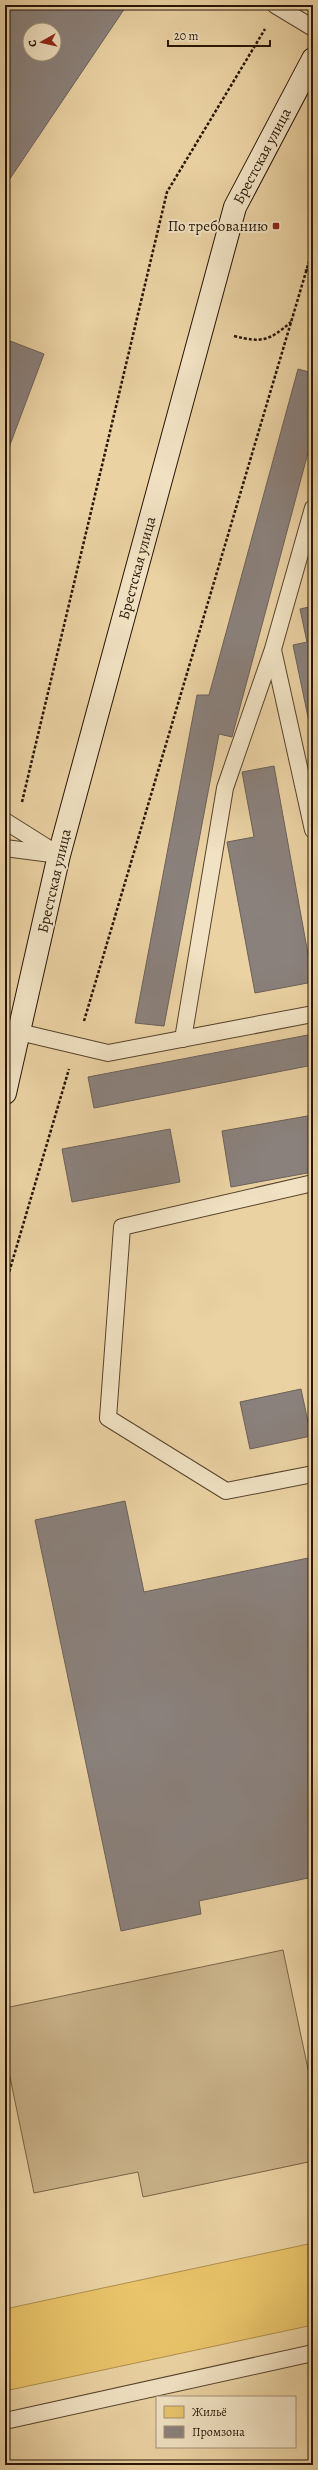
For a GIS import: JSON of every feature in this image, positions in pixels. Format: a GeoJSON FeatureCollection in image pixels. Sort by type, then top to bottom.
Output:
{"type":"FeatureCollection","features":[{"type":"Feature","properties":{"kind":"street","name":"Брестская улица"},"geometry":{"type":"LineString","coordinates":[[5,1093],[59,855],[235,207],[313,59]]}},
{"type":"Feature","properties":{"kind":"lane"},"geometry":{"type":"LineString","coordinates":[[277,6],[313,28]]}},
{"type":"Feature","properties":{"kind":"lane"},"geometry":{"type":"LineString","coordinates":[[183,1039],[225,788],[273,649],[313,508]]}},
{"type":"Feature","properties":{"kind":"lane"},"geometry":{"type":"LineString","coordinates":[[273,649],[313,830]]}},
{"type":"Feature","properties":{"kind":"lane"},"geometry":{"type":"LineString","coordinates":[[10,825],[59,855]]}},
{"type":"Feature","properties":{"kind":"lane"},"geometry":{"type":"LineString","coordinates":[[5,848],[59,855]]}},
{"type":"Feature","properties":{"kind":"lane"},"geometry":{"type":"LineString","coordinates":[[19,1032],[108,1053],[313,1014]]}},
{"type":"Feature","properties":{"kind":"lane"},"geometry":{"type":"LineString","coordinates":[[313,1183],[122,1227],[108,1418],[226,1491],[313,1474]]}},
{"type":"Feature","properties":{"kind":"lane"},"geometry":{"type":"LineString","coordinates":[[5,2421],[313,2353]]}},
{"type":"Feature","properties":{"kind":"path"},"geometry":{"type":"LineString","coordinates":[[10,825],[167,192],[277,6]]}},
{"type":"Feature","properties":{"kind":"path"},"geometry":{"type":"LineString","coordinates":[[5,1286],[313,248]]}},
{"type":"Feature","properties":{"kind":"path"},"geometry":{"type":"LineString","coordinates":[[305,271],[313,268]]}},
{"type":"Feature","properties":{"kind":"path"},"geometry":{"type":"LineString","coordinates":[[234,336],[256,342],[277,334],[291,322]]}},
{"type":"Feature","properties":{"kind":"shaded area"},"geometry":{"type":"Polygon","coordinates":[[[283,1950],[313,2093],[313,2161],[143,2197],[138,2172],[34,2193],[5,2053],[5,2008],[283,1950]]]}},
{"type":"Feature","properties":{"kind":"building: Жильё"},"geometry":{"type":"Polygon","coordinates":[[[313,2243],[313,2325],[5,2391],[5,2309],[313,2243]]]}},
{"type":"Feature","properties":{"kind":"building: Промзона"},"geometry":{"type":"Polygon","coordinates":[[[5,5],[127,5],[5,186],[5,5]]]}},
{"type":"Feature","properties":{"kind":"building: Промзона"},"geometry":{"type":"Polygon","coordinates":[[[5,339],[44,354],[5,458],[5,339]]]}},
{"type":"Feature","properties":{"kind":"building: Промзона"},"geometry":{"type":"Polygon","coordinates":[[[298,369],[313,373],[313,434],[232,737],[219,734],[164,1026],[135,1023],[197,695],[209,695],[298,369]]]}},
{"type":"Feature","properties":{"kind":"building: Промзона"},"geometry":{"type":"Polygon","coordinates":[[[313,606],[313,741],[293,645],[307,642],[300,609],[313,606]]]}},
{"type":"Feature","properties":{"kind":"building: Промзона"},"geometry":{"type":"Polygon","coordinates":[[[274,766],[313,982],[255,993],[227,842],[254,837],[242,772],[274,766]]]}},
{"type":"Feature","properties":{"kind":"building: Промзона"},"geometry":{"type":"Polygon","coordinates":[[[313,1034],[313,1065],[94,1108],[88,1077],[313,1034]]]}},
{"type":"Feature","properties":{"kind":"building: Промзона"},"geometry":{"type":"Polygon","coordinates":[[[313,1115],[313,1172],[231,1187],[222,1131],[313,1115]]]}},
{"type":"Feature","properties":{"kind":"building: Промзона"},"geometry":{"type":"Polygon","coordinates":[[[170,1129],[180,1182],[72,1202],[62,1149],[170,1129]]]}},
{"type":"Feature","properties":{"kind":"building: Промзона"},"geometry":{"type":"Polygon","coordinates":[[[301,1389],[311,1436],[250,1449],[240,1402],[301,1389]]]}},
{"type":"Feature","properties":{"kind":"building: Промзона"},"geometry":{"type":"Polygon","coordinates":[[[125,1501],[144,1592],[313,1557],[313,1877],[199,1901],[201,1914],[121,1931],[35,1520],[125,1501]]]}},
{"type":"Feature","properties":{"kind":"building: Промзона"},"geometry":{"type":"Polygon","coordinates":[[[313,2046],[313,2071],[308,2047],[313,2046]]]}},
{"type":"Feature","properties":{"kind":"place","name":"По требованию"},"geometry":{"type":"Point","coordinates":[276,226]}}]}
